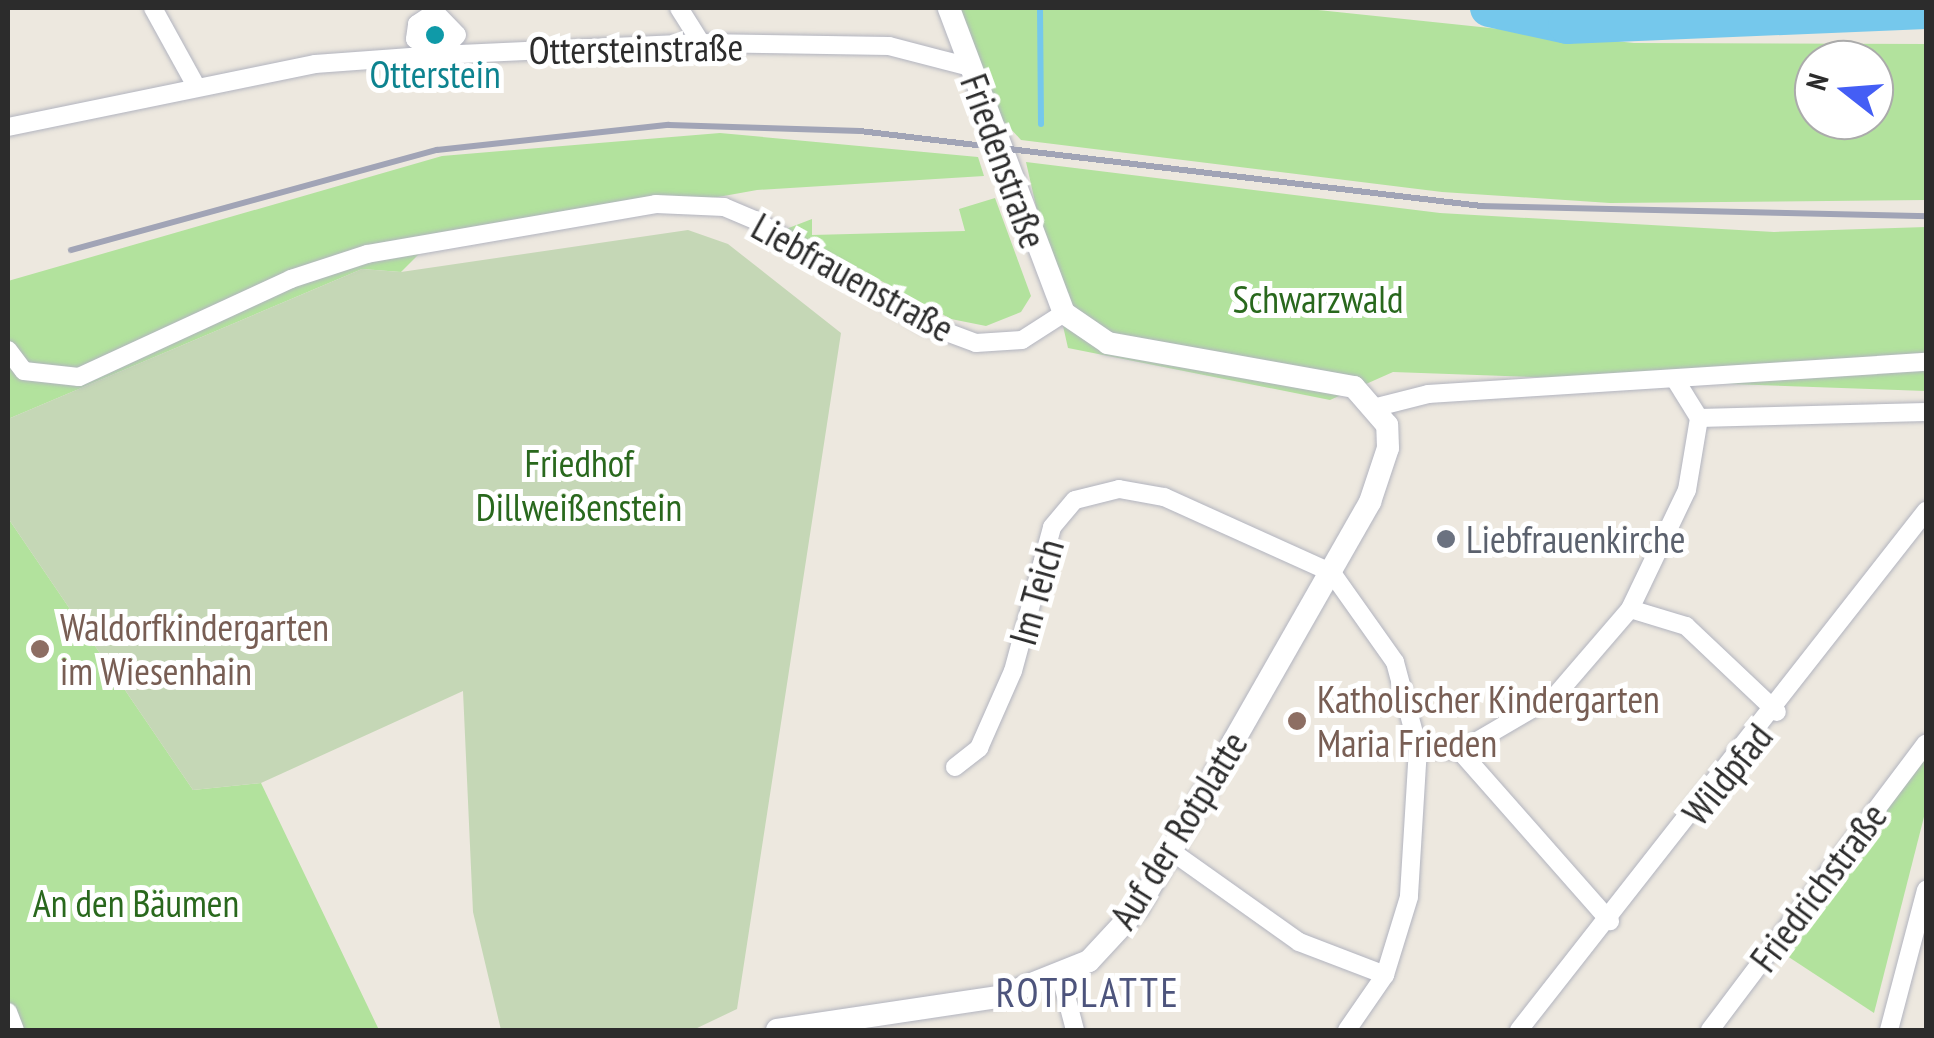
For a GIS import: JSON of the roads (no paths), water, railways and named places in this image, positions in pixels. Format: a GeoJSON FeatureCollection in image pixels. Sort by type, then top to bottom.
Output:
{"type":"FeatureCollection","features":[{"type":"Feature","properties":{"kind":"street"},"geometry":{"type":"LineString","coordinates":[[153,8],[195,84]]}},
{"type":"Feature","properties":{"kind":"street"},"geometry":{"type":"LineString","coordinates":[[679,8],[701,43]]}},
{"type":"Feature","properties":{"kind":"street","name":"Friedenstraße"},"geometry":{"type":"LineString","coordinates":[[949,8],[1064,314]]}},
{"type":"Feature","properties":{"kind":"street"},"geometry":{"type":"LineString","coordinates":[[432,10],[452,20],[457,34],[438,55],[415,39],[417,24],[432,10]]}},
{"type":"Feature","properties":{"kind":"street","name":"Ottersteinstraße"},"geometry":{"type":"LineString","coordinates":[[8,128],[195,84],[438,55],[701,43],[889,46],[970,67]]}},
{"type":"Feature","properties":{"kind":"street","name":"Liebfrauenstraße"},"geometry":{"type":"LineString","coordinates":[[8,350],[24,370],[79,376],[291,279],[367,254],[656,204],[724,207],[755,220],[925,324],[976,343],[1022,340],[1064,314]]}},
{"type":"Feature","properties":{"kind":"street"},"geometry":{"type":"LineString","coordinates":[[1064,314],[1108,344],[1335,379],[1377,408],[1428,394],[1926,362]]}},
{"type":"Feature","properties":{"kind":"street"},"geometry":{"type":"LineString","coordinates":[[1418,748],[1460,751],[1556,695],[1630,609],[1687,490],[1699,418],[1676,380]]}},
{"type":"Feature","properties":{"kind":"street","name":"Auf der Rotplatte"},"geometry":{"type":"LineString","coordinates":[[778,1030],[859,1024],[999,997],[1061,977],[1116,934],[1172,851],[1332,573],[1382,474],[1388,448],[1377,408]]}},
{"type":"Feature","properties":{"kind":"street"},"geometry":{"type":"LineString","coordinates":[[1699,418],[1926,412]]}},
{"type":"Feature","properties":{"kind":"street","name":"Im Teich"},"geometry":{"type":"LineString","coordinates":[[954,767],[979,748],[1012,671],[1052,527],[1075,500],[1120,489],[1164,497],[1332,573]]}},
{"type":"Feature","properties":{"kind":"street","name":"Wildpfad"},"geometry":{"type":"LineString","coordinates":[[1518,1030],[1777,712],[1926,511]]}},
{"type":"Feature","properties":{"kind":"street"},"geometry":{"type":"LineString","coordinates":[[1332,573],[1395,662],[1418,748],[1409,898],[1385,975],[1346,1030]]}},
{"type":"Feature","properties":{"kind":"street"},"geometry":{"type":"LineString","coordinates":[[1630,609],[1686,626],[1777,712]]}},
{"type":"Feature","properties":{"kind":"street","name":"Friedrichstraße"},"geometry":{"type":"LineString","coordinates":[[1710,1030],[1926,743]]}},
{"type":"Feature","properties":{"kind":"street"},"geometry":{"type":"LineString","coordinates":[[1460,751],[1610,921]]}},
{"type":"Feature","properties":{"kind":"street"},"geometry":{"type":"LineString","coordinates":[[1172,851],[1298,942],[1385,975]]}},
{"type":"Feature","properties":{"kind":"street"},"geometry":{"type":"LineString","coordinates":[[1889,1030],[1926,890]]}},
{"type":"Feature","properties":{"kind":"street"},"geometry":{"type":"LineString","coordinates":[[1061,977],[1076,1030]]}},
{"type":"Feature","properties":{"kind":"street"},"geometry":{"type":"LineString","coordinates":[[8,1012],[15,1030]]}},
{"type":"Feature","properties":{"kind":"waterway"},"geometry":{"type":"LineString","coordinates":[[1040,8],[1041,124]]}},
{"type":"Feature","properties":{"kind":"waterway"},"geometry":{"type":"LineString","coordinates":[[1489,8],[1567,25],[1926,10]]}},
{"type":"Feature","properties":{"kind":"railway"},"geometry":{"type":"LineString","coordinates":[[71,250],[437,150],[669,125],[860,131],[1482,206],[1926,216]]}},
{"type":"Feature","properties":{"kind":"place","name":"Otterstein"},"geometry":{"type":"Point","coordinates":[435,35]}},
{"type":"Feature","properties":{"kind":"place","name":"Liebfrauenkirche"},"geometry":{"type":"Point","coordinates":[1446,539]}},
{"type":"Feature","properties":{"kind":"place","name":"Waldorfkindergarten im Wiesenhain"},"geometry":{"type":"Point","coordinates":[40,649]}},
{"type":"Feature","properties":{"kind":"place","name":"Katholischer Kindergarten Maria Frieden"},"geometry":{"type":"Point","coordinates":[1297,721]}},
{"type":"Feature","properties":{"kind":"district","name":"ROTPLATTE"},"geometry":{"type":"Point","coordinates":[1088,992]}},
{"type":"Feature","properties":{"kind":"park label","name":"Schwarzwald"},"geometry":{"type":"Point","coordinates":[1318,299]}},
{"type":"Feature","properties":{"kind":"park label","name":"Friedhof Dillweißenstein"},"geometry":{"type":"Point","coordinates":[579,485]}},
{"type":"Feature","properties":{"kind":"park label","name":"An den Bäumen"},"geometry":{"type":"Point","coordinates":[136,903]}}]}
